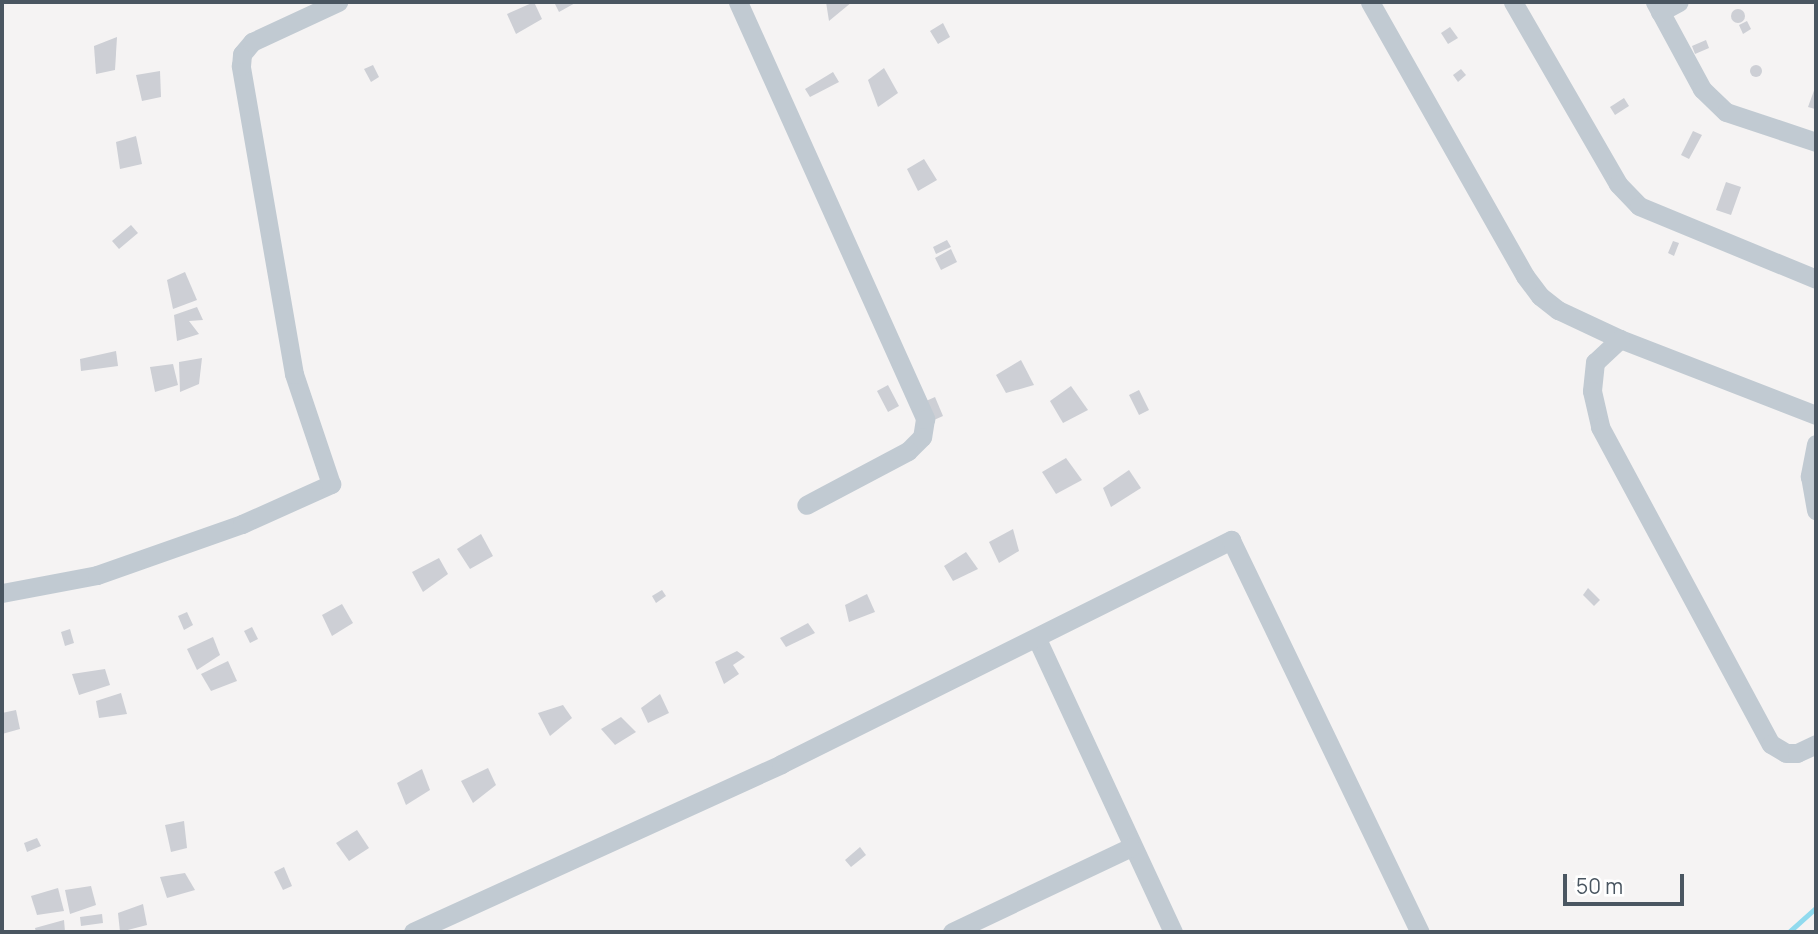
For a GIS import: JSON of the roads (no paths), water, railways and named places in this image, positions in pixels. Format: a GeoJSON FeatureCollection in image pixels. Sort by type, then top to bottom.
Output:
{"type":"FeatureCollection","features":[{"type":"Feature","properties":{"kind":"street"},"geometry":{"type":"LineString","coordinates":[[2,593],[97,575],[242,524],[331,484],[294,374],[242,54],[252,42],[338,2]]}},
{"type":"Feature","properties":{"kind":"street"},"geometry":{"type":"LineString","coordinates":[[738,2],[925,419],[922,437],[908,451],[806,505]]}},
{"type":"Feature","properties":{"kind":"street"},"geometry":{"type":"LineString","coordinates":[[1370,2],[1525,276],[1558,310],[1620,339],[1816,415]]}},
{"type":"Feature","properties":{"kind":"street"},"geometry":{"type":"LineString","coordinates":[[1513,2],[1618,184],[1639,206],[1816,279]]}},
{"type":"Feature","properties":{"kind":"street"},"geometry":{"type":"LineString","coordinates":[[1679,2],[1658,7],[1702,89],[1726,112],[1816,142]]}},
{"type":"Feature","properties":{"kind":"street"},"geometry":{"type":"LineString","coordinates":[[1620,339],[1595,362],[1592,391],[1600,427],[1772,744],[1786,753],[1797,753],[1816,744]]}},
{"type":"Feature","properties":{"kind":"street"},"geometry":{"type":"LineString","coordinates":[[1816,444],[1810,476],[1816,510]]}},
{"type":"Feature","properties":{"kind":"street"},"geometry":{"type":"LineString","coordinates":[[413,932],[781,764],[1037,639],[1231,540],[1420,932]]}},
{"type":"Feature","properties":{"kind":"street"},"geometry":{"type":"LineString","coordinates":[[1037,639],[1131,847],[1173,932]]}},
{"type":"Feature","properties":{"kind":"street"},"geometry":{"type":"LineString","coordinates":[[952,932],[1131,847]]}},
{"type":"Feature","properties":{"kind":"waterway"},"geometry":{"type":"LineString","coordinates":[[1789,932],[1816,908]]}}]}
